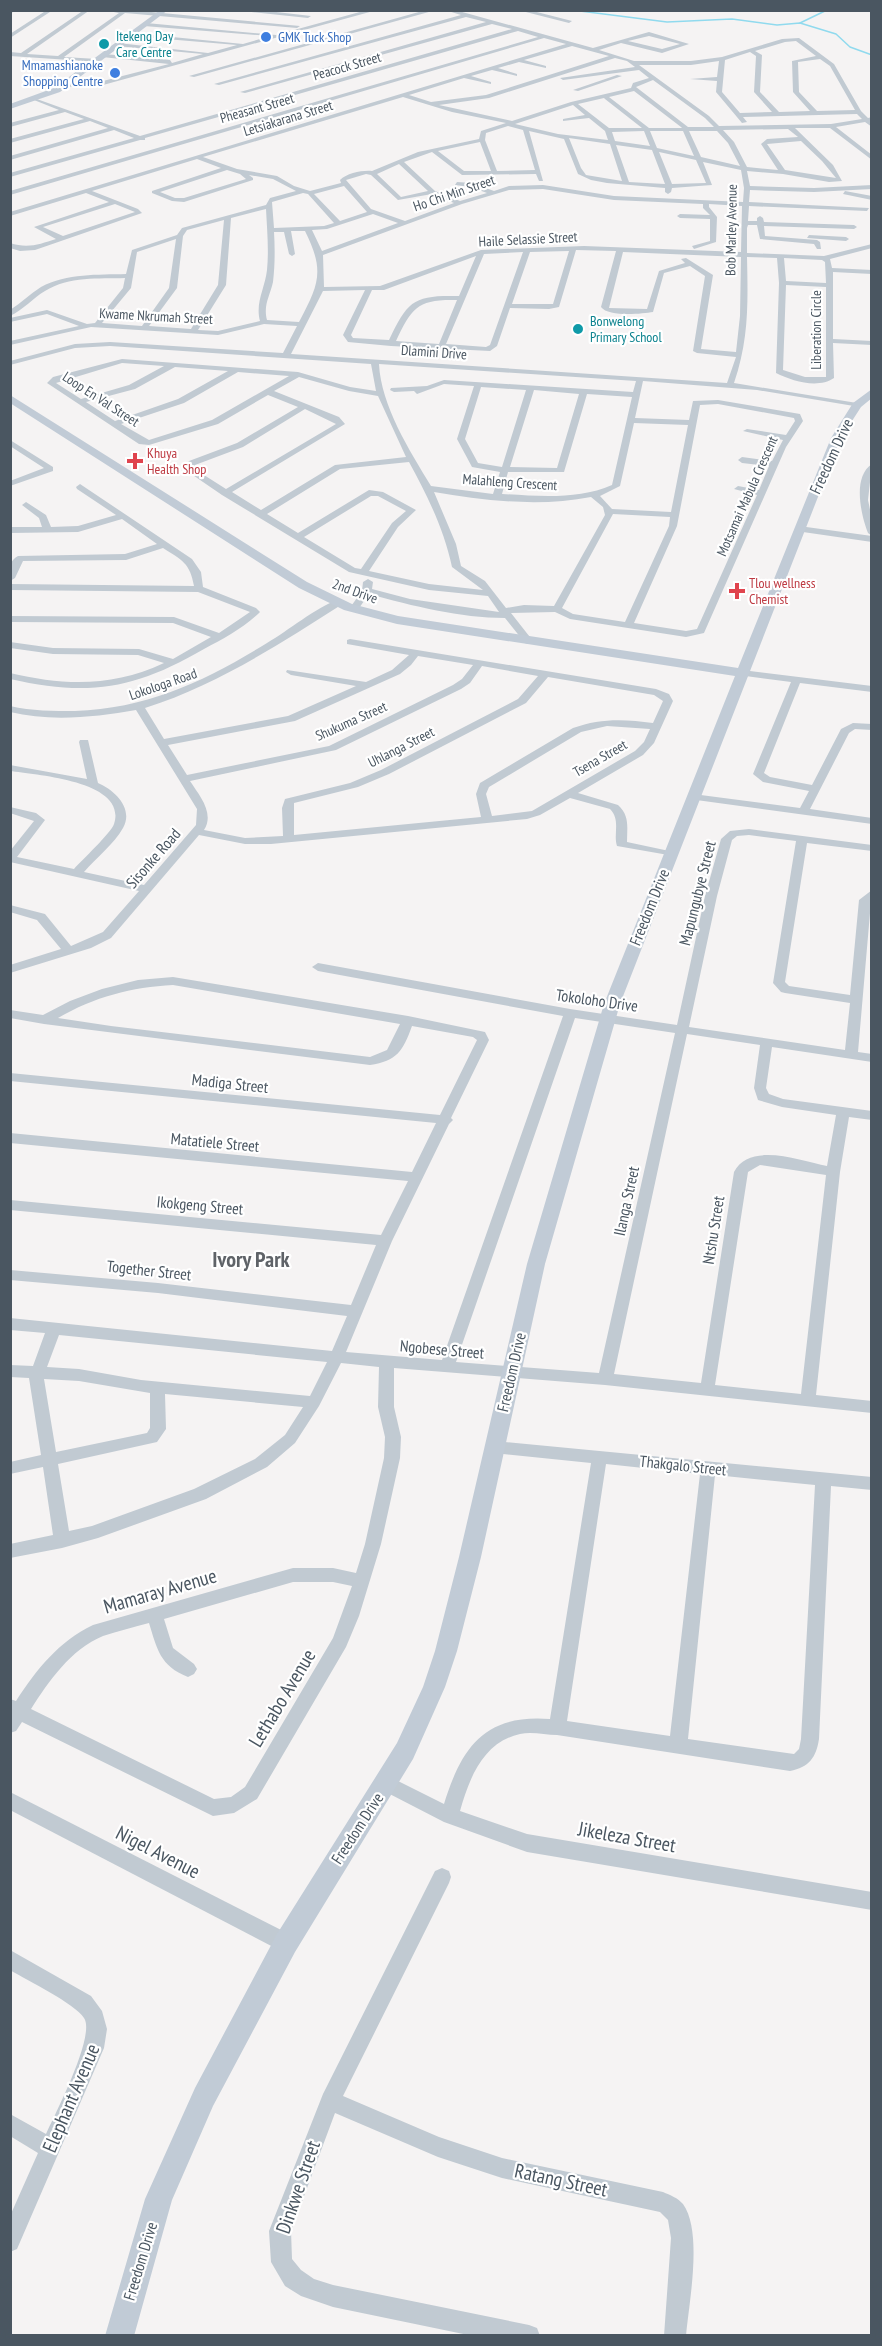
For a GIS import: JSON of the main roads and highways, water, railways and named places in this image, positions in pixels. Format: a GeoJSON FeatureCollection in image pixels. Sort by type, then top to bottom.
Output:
{"type":"FeatureCollection","features":[{"type":"Feature","properties":{"kind":"waterway"},"geometry":{"type":"LineString","coordinates":[[572,10],[667,22],[732,19],[777,25],[800,23]]}},
{"type":"Feature","properties":{"kind":"waterway"},"geometry":{"type":"LineString","coordinates":[[800,23],[827,10]]}},
{"type":"Feature","properties":{"kind":"waterway"},"geometry":{"type":"LineString","coordinates":[[800,23],[836,34],[850,47],[872,55]]}},
{"type":"Feature","properties":{"kind":"place","name":"GMK Tuck Shop"},"geometry":{"type":"Point","coordinates":[266,37]}},
{"type":"Feature","properties":{"kind":"place","name":"Itekeng Day Care Centre"},"geometry":{"type":"Point","coordinates":[104,44]}},
{"type":"Feature","properties":{"kind":"place","name":"Mmamashianoke Shopping Centre"},"geometry":{"type":"Point","coordinates":[115,73]}},
{"type":"Feature","properties":{"kind":"place","name":"Bonwelong Primary School"},"geometry":{"type":"Point","coordinates":[578,329]}},
{"type":"Feature","properties":{"kind":"place","name":"Khuya Health Shop"},"geometry":{"type":"Point","coordinates":[135,461]}},
{"type":"Feature","properties":{"kind":"place","name":"Tlou wellness Chemist"},"geometry":{"type":"Point","coordinates":[737,591]}},
{"type":"Feature","properties":{"kind":"district","name":"Ivory Park"},"geometry":{"type":"Point","coordinates":[251,1259]}}]}
